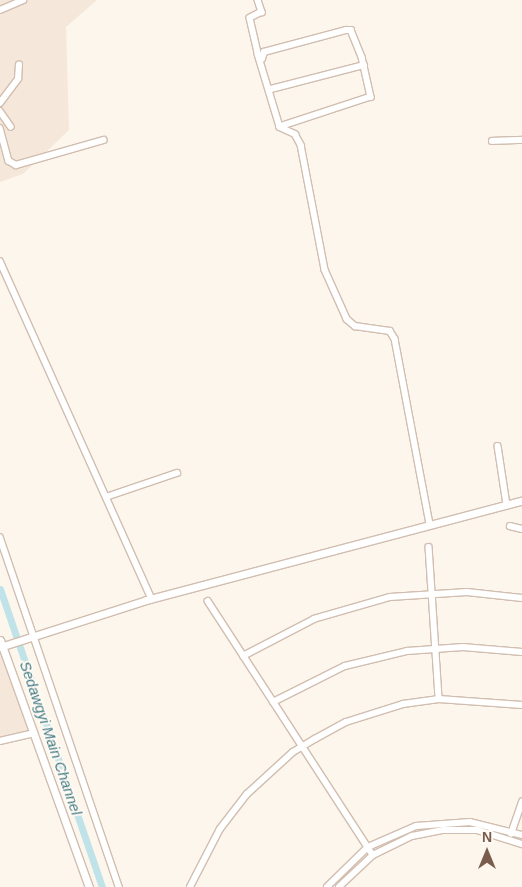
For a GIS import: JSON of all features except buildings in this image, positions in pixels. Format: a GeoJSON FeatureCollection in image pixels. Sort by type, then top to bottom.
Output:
{"type":"FeatureCollection","features":[{"type":"Feature","properties":{"kind":"street"},"geometry":{"type":"LineString","coordinates":[[0,10],[23,0]]}},
{"type":"Feature","properties":{"kind":"street"},"geometry":{"type":"LineString","coordinates":[[258,0],[262,12],[250,18],[280,127],[297,136],[301,144],[318,220],[321,258],[347,319],[355,326],[390,331],[394,336],[430,525]]}},
{"type":"Feature","properties":{"kind":"street"},"geometry":{"type":"LineString","coordinates":[[262,60],[264,52],[349,30],[359,44],[371,97],[280,127]]}},
{"type":"Feature","properties":{"kind":"street"},"geometry":{"type":"LineString","coordinates":[[0,103],[18,79],[19,65]]}},
{"type":"Feature","properties":{"kind":"street"},"geometry":{"type":"LineString","coordinates":[[271,89],[364,66]]}},
{"type":"Feature","properties":{"kind":"street"},"geometry":{"type":"LineString","coordinates":[[0,111],[11,127]]}},
{"type":"Feature","properties":{"kind":"street"},"geometry":{"type":"LineString","coordinates":[[0,128],[9,161],[16,165],[103,140]]}},
{"type":"Feature","properties":{"kind":"street"},"geometry":{"type":"LineString","coordinates":[[492,141],[522,140]]}},
{"type":"Feature","properties":{"kind":"street"},"geometry":{"type":"LineString","coordinates":[[0,261],[152,599]]}},
{"type":"Feature","properties":{"kind":"street"},"geometry":{"type":"LineString","coordinates":[[498,446],[507,505]]}},
{"type":"Feature","properties":{"kind":"street"},"geometry":{"type":"LineString","coordinates":[[106,497],[176,473]]}},
{"type":"Feature","properties":{"kind":"street"},"geometry":{"type":"LineString","coordinates":[[89,887],[1,644],[152,599],[522,501]]}},
{"type":"Feature","properties":{"kind":"street"},"geometry":{"type":"LineString","coordinates":[[510,526],[522,528]]}},
{"type":"Feature","properties":{"kind":"street"},"geometry":{"type":"LineString","coordinates":[[0,537],[31,635],[119,887]]}},
{"type":"Feature","properties":{"kind":"street"},"geometry":{"type":"LineString","coordinates":[[429,547],[439,699]]}},
{"type":"Feature","properties":{"kind":"street"},"geometry":{"type":"LineString","coordinates":[[243,656],[314,619],[390,597],[466,592],[522,598]]}},
{"type":"Feature","properties":{"kind":"street"},"geometry":{"type":"LineString","coordinates":[[208,601],[373,855]]}},
{"type":"Feature","properties":{"kind":"street"},"geometry":{"type":"LineString","coordinates":[[273,702],[345,666],[407,651],[463,647],[522,652]]}},
{"type":"Feature","properties":{"kind":"street"},"geometry":{"type":"LineString","coordinates":[[191,887],[232,812],[259,781],[303,746],[346,722],[374,712],[439,699],[522,705]]}},
{"type":"Feature","properties":{"kind":"street"},"geometry":{"type":"LineString","coordinates":[[0,741],[34,733]]}},
{"type":"Feature","properties":{"kind":"street"},"geometry":{"type":"LineString","coordinates":[[509,838],[522,802]]}},
{"type":"Feature","properties":{"kind":"street"},"geometry":{"type":"LineString","coordinates":[[327,887],[368,847],[416,826],[450,820],[512,831],[522,835]]}},
{"type":"Feature","properties":{"kind":"street"},"geometry":{"type":"LineString","coordinates":[[340,887],[373,855],[412,836],[444,830],[477,830],[509,838],[522,844]]}},
{"type":"Feature","properties":{"kind":"shaded area"},"geometry":{"type":"Polygon","coordinates":[[[0,0],[97,0],[66,27],[69,130],[23,174],[0,182],[0,0]]]}},
{"type":"Feature","properties":{"kind":"shaded area"},"geometry":{"type":"Polygon","coordinates":[[[0,643],[30,731],[0,740],[0,643]]]}},
{"type":"Feature","properties":{"kind":"waterway","name":"Sedawgyi Main Channel"},"geometry":{"type":"LineString","coordinates":[[0,589],[102,887]]}}]}
